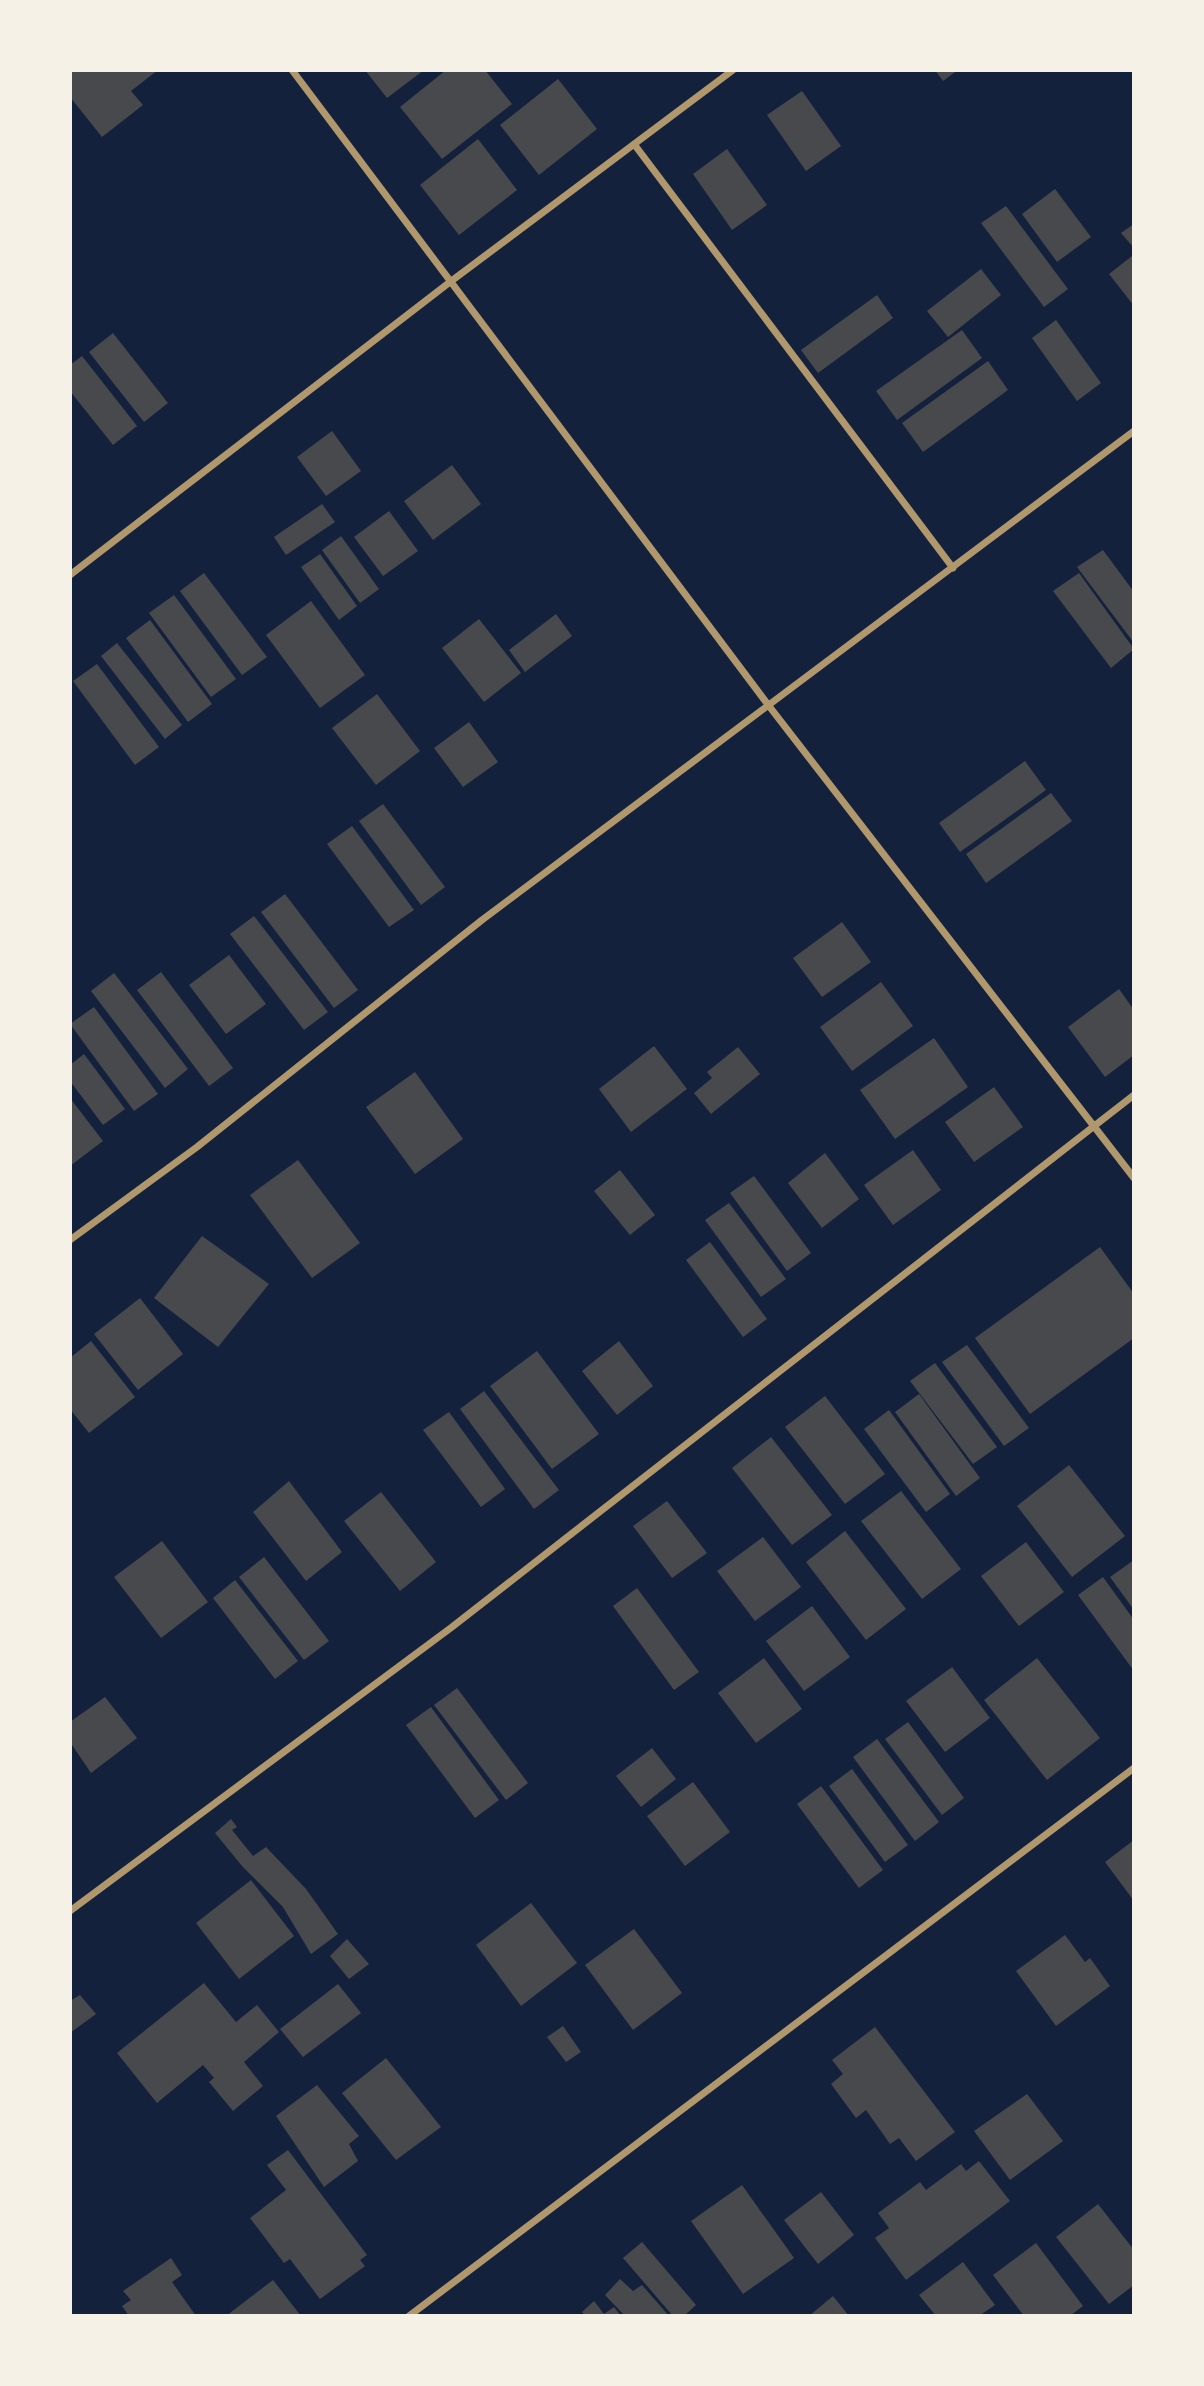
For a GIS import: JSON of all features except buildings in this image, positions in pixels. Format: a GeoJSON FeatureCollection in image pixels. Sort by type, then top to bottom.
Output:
{"type":"FeatureCollection","features":[{"type":"Feature","properties":{"kind":"street"},"geometry":{"type":"LineString","coordinates":[[292,70],[769,706],[1134,1178]]}},
{"type":"Feature","properties":{"kind":"street"},"geometry":{"type":"LineString","coordinates":[[70,575],[450,282],[733,70]]}},
{"type":"Feature","properties":{"kind":"street"},"geometry":{"type":"LineString","coordinates":[[634,144],[953,568]]}},
{"type":"Feature","properties":{"kind":"street"},"geometry":{"type":"LineString","coordinates":[[70,1240],[197,1147],[482,919],[1134,431]]}},
{"type":"Feature","properties":{"kind":"street"},"geometry":{"type":"LineString","coordinates":[[70,1911],[452,1627],[1134,1095]]}},
{"type":"Feature","properties":{"kind":"street"},"geometry":{"type":"LineString","coordinates":[[409,2316],[1134,1768]]}}]}
